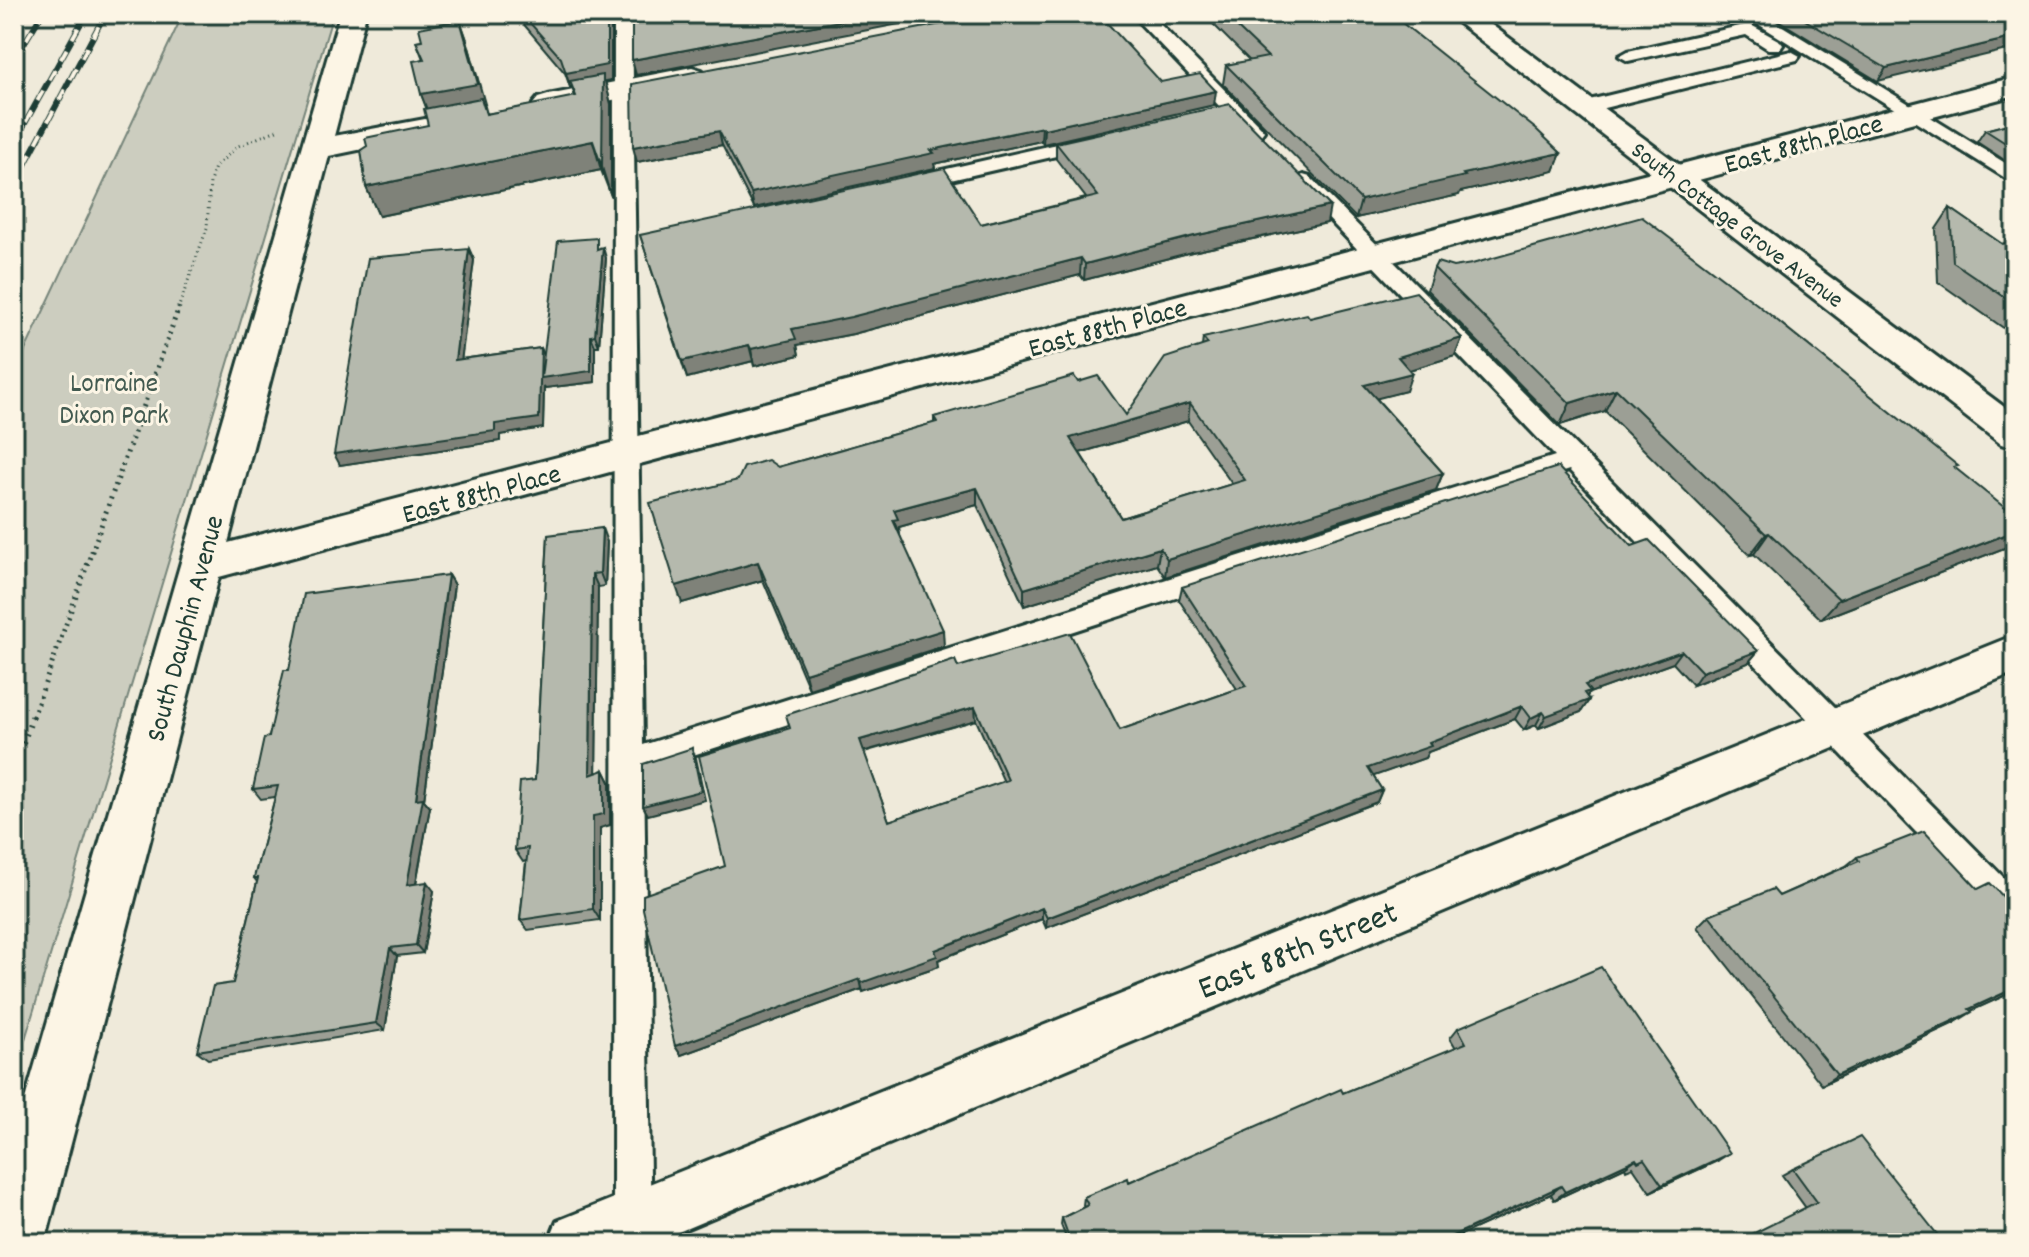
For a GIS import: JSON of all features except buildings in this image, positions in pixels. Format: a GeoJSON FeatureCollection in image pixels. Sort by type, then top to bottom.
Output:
{"type":"FeatureCollection","features":[{"type":"Feature","properties":{"kind":"street","name":"South Dauphin Avenue"},"geometry":{"type":"LineString","coordinates":[[14,1243],[200,566],[302,139],[353,14]]}},
{"type":"Feature","properties":{"kind":"street","name":"South Cottage Grove Avenue"},"geometry":{"type":"LineString","coordinates":[[1460,14],[2015,435]]}},
{"type":"Feature","properties":{"kind":"street"},"geometry":{"type":"LineString","coordinates":[[519,110],[716,71]]}},
{"type":"Feature","properties":{"kind":"street","name":"East 88th Place"},"geometry":{"type":"LineString","coordinates":[[200,566],[2015,86]]}},
{"type":"Feature","properties":{"kind":"street"},"geometry":{"type":"LineString","coordinates":[[302,139],[458,121]]}},
{"type":"Feature","properties":{"kind":"street","name":"East 88th Street"},"geometry":{"type":"LineString","coordinates":[[579,1243],[632,1232],[2015,653]]}},
{"type":"Feature","properties":{"kind":"lane"},"geometry":{"type":"LineString","coordinates":[[623,14],[633,245],[626,453],[632,1232]]}},
{"type":"Feature","properties":{"kind":"lane"},"geometry":{"type":"LineString","coordinates":[[1140,14],[2015,912]]}},
{"type":"Feature","properties":{"kind":"lane"},"geometry":{"type":"LineString","coordinates":[[1751,14],[2015,178]]}},
{"type":"Feature","properties":{"kind":"lane"},"geometry":{"type":"LineString","coordinates":[[1584,107],[1791,56],[1749,29],[1628,56]]}},
{"type":"Feature","properties":{"kind":"lane"},"geometry":{"type":"LineString","coordinates":[[1203,117],[1234,110]]}},
{"type":"Feature","properties":{"kind":"lane"},"geometry":{"type":"LineString","coordinates":[[890,187],[1109,138]]}},
{"type":"Feature","properties":{"kind":"lane"},"geometry":{"type":"LineString","coordinates":[[629,763],[1574,459]]}},
{"type":"Feature","properties":{"kind":"path"},"geometry":{"type":"LineString","coordinates":[[14,769],[207,228],[211,177],[215,167],[252,137],[302,139]]}},
{"type":"Feature","properties":{"kind":"green space","name":"Lorraine Dixon Park"},"geometry":{"type":"Polygon","coordinates":[[[183,14],[333,14],[14,1076],[14,374],[183,14]]]}},
{"type":"Feature","properties":{"kind":"railway"},"geometry":{"type":"LineString","coordinates":[[14,27],[22,14]]}},
{"type":"Feature","properties":{"kind":"railway"},"geometry":{"type":"LineString","coordinates":[[14,60],[42,14]]}},
{"type":"Feature","properties":{"kind":"railway"},"geometry":{"type":"LineString","coordinates":[[14,143],[86,14]]}},
{"type":"Feature","properties":{"kind":"railway"},"geometry":{"type":"LineString","coordinates":[[14,185],[105,14]]}}]}
